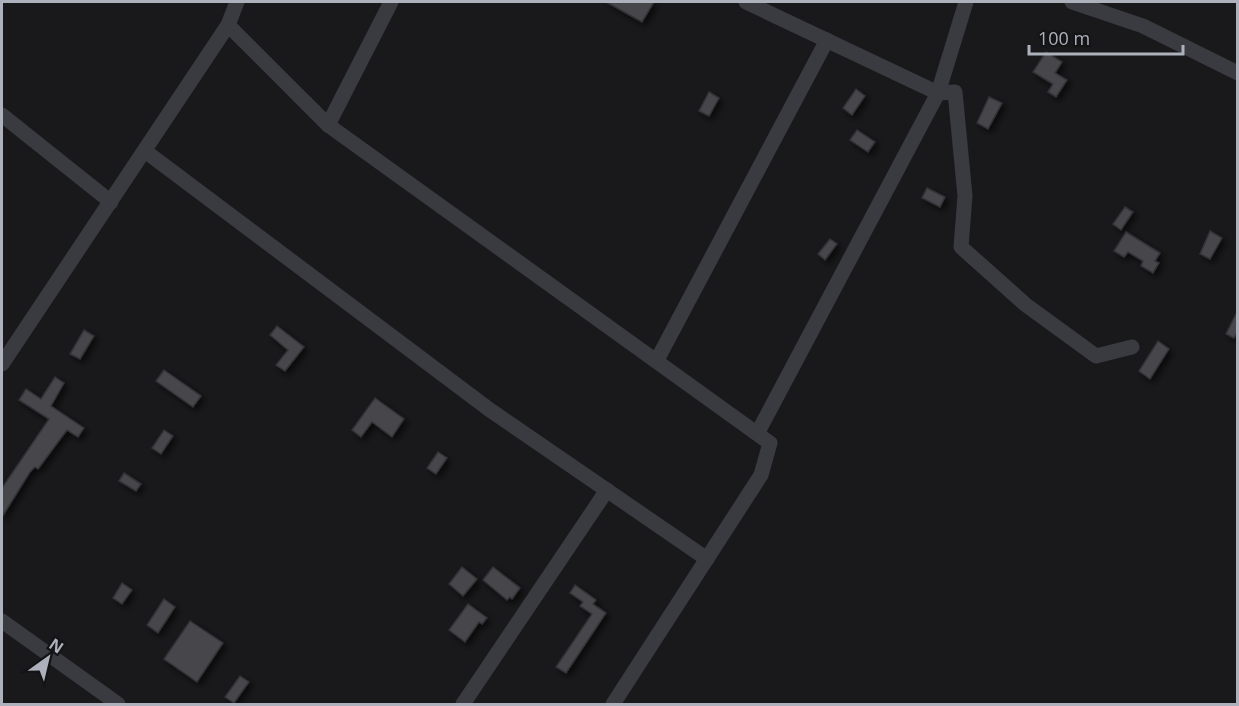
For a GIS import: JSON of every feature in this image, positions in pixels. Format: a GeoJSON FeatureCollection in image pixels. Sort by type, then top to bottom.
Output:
{"type":"FeatureCollection","features":[{"type":"Feature","properties":{"kind":"street"},"geometry":{"type":"LineString","coordinates":[[2,364],[228,25],[237,2]]}},
{"type":"Feature","properties":{"kind":"street"},"geometry":{"type":"LineString","coordinates":[[328,125],[391,2]]}},
{"type":"Feature","properties":{"kind":"street"},"geometry":{"type":"LineString","coordinates":[[746,2],[938,93],[955,92],[964,195],[961,247],[1026,305],[1096,356],[1132,346]]}},
{"type":"Feature","properties":{"kind":"street"},"geometry":{"type":"LineString","coordinates":[[758,432],[938,93],[966,2]]}},
{"type":"Feature","properties":{"kind":"street"},"geometry":{"type":"LineString","coordinates":[[1072,2],[1143,26],[1238,74]]}},
{"type":"Feature","properties":{"kind":"street"},"geometry":{"type":"LineString","coordinates":[[228,25],[328,125],[758,432],[770,443],[761,475],[613,705]]}},
{"type":"Feature","properties":{"kind":"street"},"geometry":{"type":"LineString","coordinates":[[657,360],[827,40]]}},
{"type":"Feature","properties":{"kind":"street"},"geometry":{"type":"LineString","coordinates":[[2,115],[111,202]]}},
{"type":"Feature","properties":{"kind":"street"},"geometry":{"type":"LineString","coordinates":[[145,151],[490,410],[707,559]]}},
{"type":"Feature","properties":{"kind":"street"},"geometry":{"type":"LineString","coordinates":[[463,705],[607,490]]}},
{"type":"Feature","properties":{"kind":"street"},"geometry":{"type":"LineString","coordinates":[[2,621],[118,705]]}},
{"type":"Feature","properties":{"kind":"building"},"geometry":{"type":"Polygon","coordinates":[[[606,2],[654,2],[642,22],[606,2]]]}},
{"type":"Feature","properties":{"kind":"building"},"geometry":{"type":"Polygon","coordinates":[[[1046,52],[1062,62],[1055,73],[1067,80],[1056,97],[1048,92],[1053,84],[1033,72],[1046,52]]]}},
{"type":"Feature","properties":{"kind":"building"},"geometry":{"type":"Polygon","coordinates":[[[856,89],[865,96],[852,115],[843,108],[856,89]]]}},
{"type":"Feature","properties":{"kind":"building"},"geometry":{"type":"Polygon","coordinates":[[[709,92],[719,98],[709,116],[699,111],[709,92]]]}},
{"type":"Feature","properties":{"kind":"building"},"geometry":{"type":"Polygon","coordinates":[[[989,97],[1002,103],[988,129],[977,123],[989,97]]]}},
{"type":"Feature","properties":{"kind":"building"},"geometry":{"type":"Polygon","coordinates":[[[857,130],[875,142],[868,152],[850,140],[857,130]]]}},
{"type":"Feature","properties":{"kind":"building"},"geometry":{"type":"Polygon","coordinates":[[[927,188],[945,197],[940,207],[922,198],[927,188]]]}},
{"type":"Feature","properties":{"kind":"building"},"geometry":{"type":"Polygon","coordinates":[[[1125,207],[1133,212],[1121,230],[1113,224],[1125,207]]]}},
{"type":"Feature","properties":{"kind":"building"},"geometry":{"type":"Polygon","coordinates":[[[1210,231],[1222,238],[1210,259],[1200,254],[1210,231]]]}},
{"type":"Feature","properties":{"kind":"building"},"geometry":{"type":"Polygon","coordinates":[[[1126,232],[1160,253],[1155,261],[1159,263],[1153,273],[1141,266],[1143,261],[1128,252],[1124,257],[1114,251],[1126,232]]]}},
{"type":"Feature","properties":{"kind":"building"},"geometry":{"type":"Polygon","coordinates":[[[830,239],[837,244],[825,260],[818,254],[830,239]]]}},
{"type":"Feature","properties":{"kind":"building"},"geometry":{"type":"Polygon","coordinates":[[[1238,310],[1238,331],[1234,338],[1226,334],[1238,310]]]}},
{"type":"Feature","properties":{"kind":"building"},"geometry":{"type":"Polygon","coordinates":[[[277,326],[304,347],[285,371],[276,365],[288,350],[270,335],[277,326]]]}},
{"type":"Feature","properties":{"kind":"building"},"geometry":{"type":"Polygon","coordinates":[[[84,330],[94,336],[80,359],[70,354],[84,330]]]}},
{"type":"Feature","properties":{"kind":"building"},"geometry":{"type":"Polygon","coordinates":[[[1158,341],[1169,349],[1150,379],[1139,371],[1158,341]]]}},
{"type":"Feature","properties":{"kind":"building"},"geometry":{"type":"Polygon","coordinates":[[[164,370],[201,396],[193,407],[156,381],[164,370]]]}},
{"type":"Feature","properties":{"kind":"building"},"geometry":{"type":"Polygon","coordinates":[[[55,377],[64,383],[51,406],[84,428],[78,437],[67,430],[38,469],[35,467],[30,472],[2,517],[2,488],[49,419],[19,400],[26,389],[41,399],[55,377]]]}},
{"type":"Feature","properties":{"kind":"building"},"geometry":{"type":"Polygon","coordinates":[[[375,398],[404,419],[392,437],[372,422],[361,437],[352,430],[375,398]]]}},
{"type":"Feature","properties":{"kind":"building"},"geometry":{"type":"Polygon","coordinates":[[[164,430],[173,436],[161,454],[152,448],[164,430]]]}},
{"type":"Feature","properties":{"kind":"building"},"geometry":{"type":"Polygon","coordinates":[[[438,452],[447,458],[436,474],[427,468],[438,452]]]}},
{"type":"Feature","properties":{"kind":"building"},"geometry":{"type":"Polygon","coordinates":[[[124,473],[141,484],[136,491],[119,481],[124,473]]]}},
{"type":"Feature","properties":{"kind":"building"},"geometry":{"type":"Polygon","coordinates":[[[462,567],[477,579],[463,596],[449,584],[462,567]]]}},
{"type":"Feature","properties":{"kind":"building"},"geometry":{"type":"Polygon","coordinates":[[[493,567],[520,588],[512,599],[510,597],[507,600],[483,580],[493,567]]]}},
{"type":"Feature","properties":{"kind":"building"},"geometry":{"type":"Polygon","coordinates":[[[122,583],[132,590],[122,604],[113,598],[122,583]]]}},
{"type":"Feature","properties":{"kind":"building"},"geometry":{"type":"Polygon","coordinates":[[[575,585],[596,600],[593,604],[606,613],[566,673],[556,667],[592,614],[580,606],[583,602],[570,593],[575,585]]]}},
{"type":"Feature","properties":{"kind":"building"},"geometry":{"type":"Polygon","coordinates":[[[164,599],[175,607],[158,633],[147,625],[164,599]]]}},
{"type":"Feature","properties":{"kind":"building"},"geometry":{"type":"Polygon","coordinates":[[[468,604],[487,618],[482,624],[479,622],[465,642],[449,630],[468,604]]]}},
{"type":"Feature","properties":{"kind":"building"},"geometry":{"type":"Polygon","coordinates":[[[190,621],[223,643],[197,682],[164,659],[190,621]]]}},
{"type":"Feature","properties":{"kind":"building"},"geometry":{"type":"Polygon","coordinates":[[[240,676],[249,682],[234,703],[225,697],[240,676]]]}}]}
